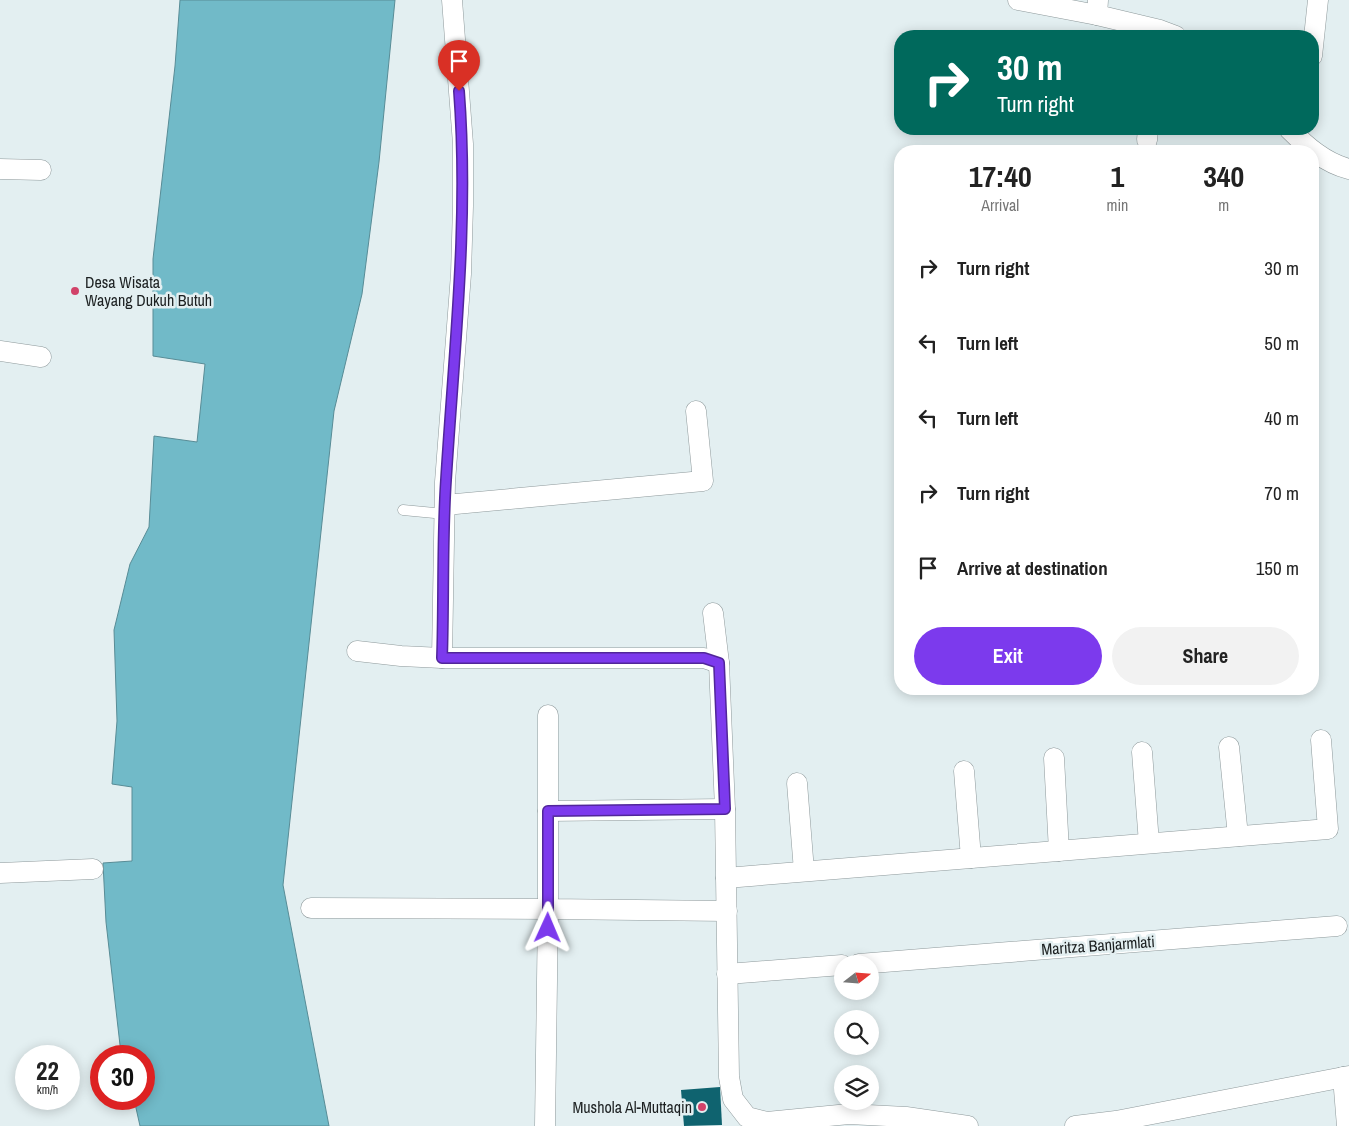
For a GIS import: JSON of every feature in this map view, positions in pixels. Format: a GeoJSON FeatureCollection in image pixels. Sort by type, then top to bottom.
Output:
{"type":"FeatureCollection","features":[{"type":"Feature","properties":{"kind":"street"},"geometry":{"type":"LineString","coordinates":[[442,658],[445,509],[461,274],[463,206],[463,144],[452,0]]}},
{"type":"Feature","properties":{"kind":"street"},"geometry":{"type":"LineString","coordinates":[[1018,0],[1098,8],[1155,30]]}},
{"type":"Feature","properties":{"kind":"street"},"geometry":{"type":"LineString","coordinates":[[1315,30],[1318,0]]}},
{"type":"Feature","properties":{"kind":"street"},"geometry":{"type":"LineString","coordinates":[[1319,153],[1336,166],[1349,169]]}},
{"type":"Feature","properties":{"kind":"street"},"geometry":{"type":"LineString","coordinates":[[0,169],[42,170]]}},
{"type":"Feature","properties":{"kind":"street"},"geometry":{"type":"LineString","coordinates":[[0,351],[41,357]]}},
{"type":"Feature","properties":{"kind":"street"},"geometry":{"type":"LineString","coordinates":[[445,509],[703,481],[696,411]]}},
{"type":"Feature","properties":{"kind":"street"},"geometry":{"type":"LineString","coordinates":[[713,613],[719,663],[725,809],[729,1077],[733,1100],[747,1117],[767,1122],[849,1114],[906,1117],[968,1126]]}},
{"type":"Feature","properties":{"kind":"street"},"geometry":{"type":"LineString","coordinates":[[357,650],[401,656],[442,658],[704,658],[719,663]]}},
{"type":"Feature","properties":{"kind":"street"},"geometry":{"type":"LineString","coordinates":[[545,1126],[548,715]]}},
{"type":"Feature","properties":{"kind":"street"},"geometry":{"type":"LineString","coordinates":[[726,878],[1328,829],[1321,740]]}},
{"type":"Feature","properties":{"kind":"street"},"geometry":{"type":"LineString","coordinates":[[1229,747],[1238,836]]}},
{"type":"Feature","properties":{"kind":"street"},"geometry":{"type":"LineString","coordinates":[[1142,752],[1150,843]]}},
{"type":"Feature","properties":{"kind":"street"},"geometry":{"type":"LineString","coordinates":[[1054,758],[1059,851]]}},
{"type":"Feature","properties":{"kind":"street"},"geometry":{"type":"LineString","coordinates":[[964,771],[971,858]]}},
{"type":"Feature","properties":{"kind":"street"},"geometry":{"type":"LineString","coordinates":[[796,784],[804,872]]}},
{"type":"Feature","properties":{"kind":"street"},"geometry":{"type":"LineString","coordinates":[[548,811],[725,809]]}},
{"type":"Feature","properties":{"kind":"street"},"geometry":{"type":"LineString","coordinates":[[0,873],[93,869]]}},
{"type":"Feature","properties":{"kind":"street"},"geometry":{"type":"LineString","coordinates":[[311,908],[727,911]]}},
{"type":"Feature","properties":{"kind":"street","name":"Maritza Banjarmlati"},"geometry":{"type":"LineString","coordinates":[[879,962],[1337,926]]}},
{"type":"Feature","properties":{"kind":"street"},"geometry":{"type":"LineString","coordinates":[[727,974],[834,966]]}},
{"type":"Feature","properties":{"kind":"street"},"geometry":{"type":"LineString","coordinates":[[1075,1126],[1346,1077],[1347,1126]]}},
{"type":"Feature","properties":{"kind":"lane"},"geometry":{"type":"LineString","coordinates":[[403,510],[445,509]]}},
{"type":"Feature","properties":{"kind":"water"},"geometry":{"type":"Polygon","coordinates":[[[180,0],[395,0],[379,162],[362,294],[334,411],[283,885],[329,1126],[140,1126],[136,1110],[155,1110],[155,1045],[120,1045],[106,922],[103,863],[132,861],[132,787],[112,784],[117,721],[114,630],[130,564],[149,527],[154,436],[197,442],[205,364],[153,356],[153,259],[175,66],[180,0]]]}},
{"type":"Feature","properties":{"kind":"building","name":"Mushola Al-Muttaqin"},"geometry":{"type":"Polygon","coordinates":[[[720,1087],[722,1125],[684,1126],[681,1090],[720,1087]]]}},
{"type":"Feature","properties":{"kind":"place","name":"Desa Wisata Wayang Dukuh Butuh"},"geometry":{"type":"Point","coordinates":[75,291]}},
{"type":"Feature","properties":{"kind":"place","name":"Mushola Al-Muttaqin"},"geometry":{"type":"Point","coordinates":[702,1107]}},
{"type":"Feature","properties":{"kind":"route"},"geometry":{"type":"LineString","coordinates":[[459,91],[463,144],[461,274],[445,482],[442,658],[704,658],[719,663],[725,809],[548,811],[548,928]]}}]}
